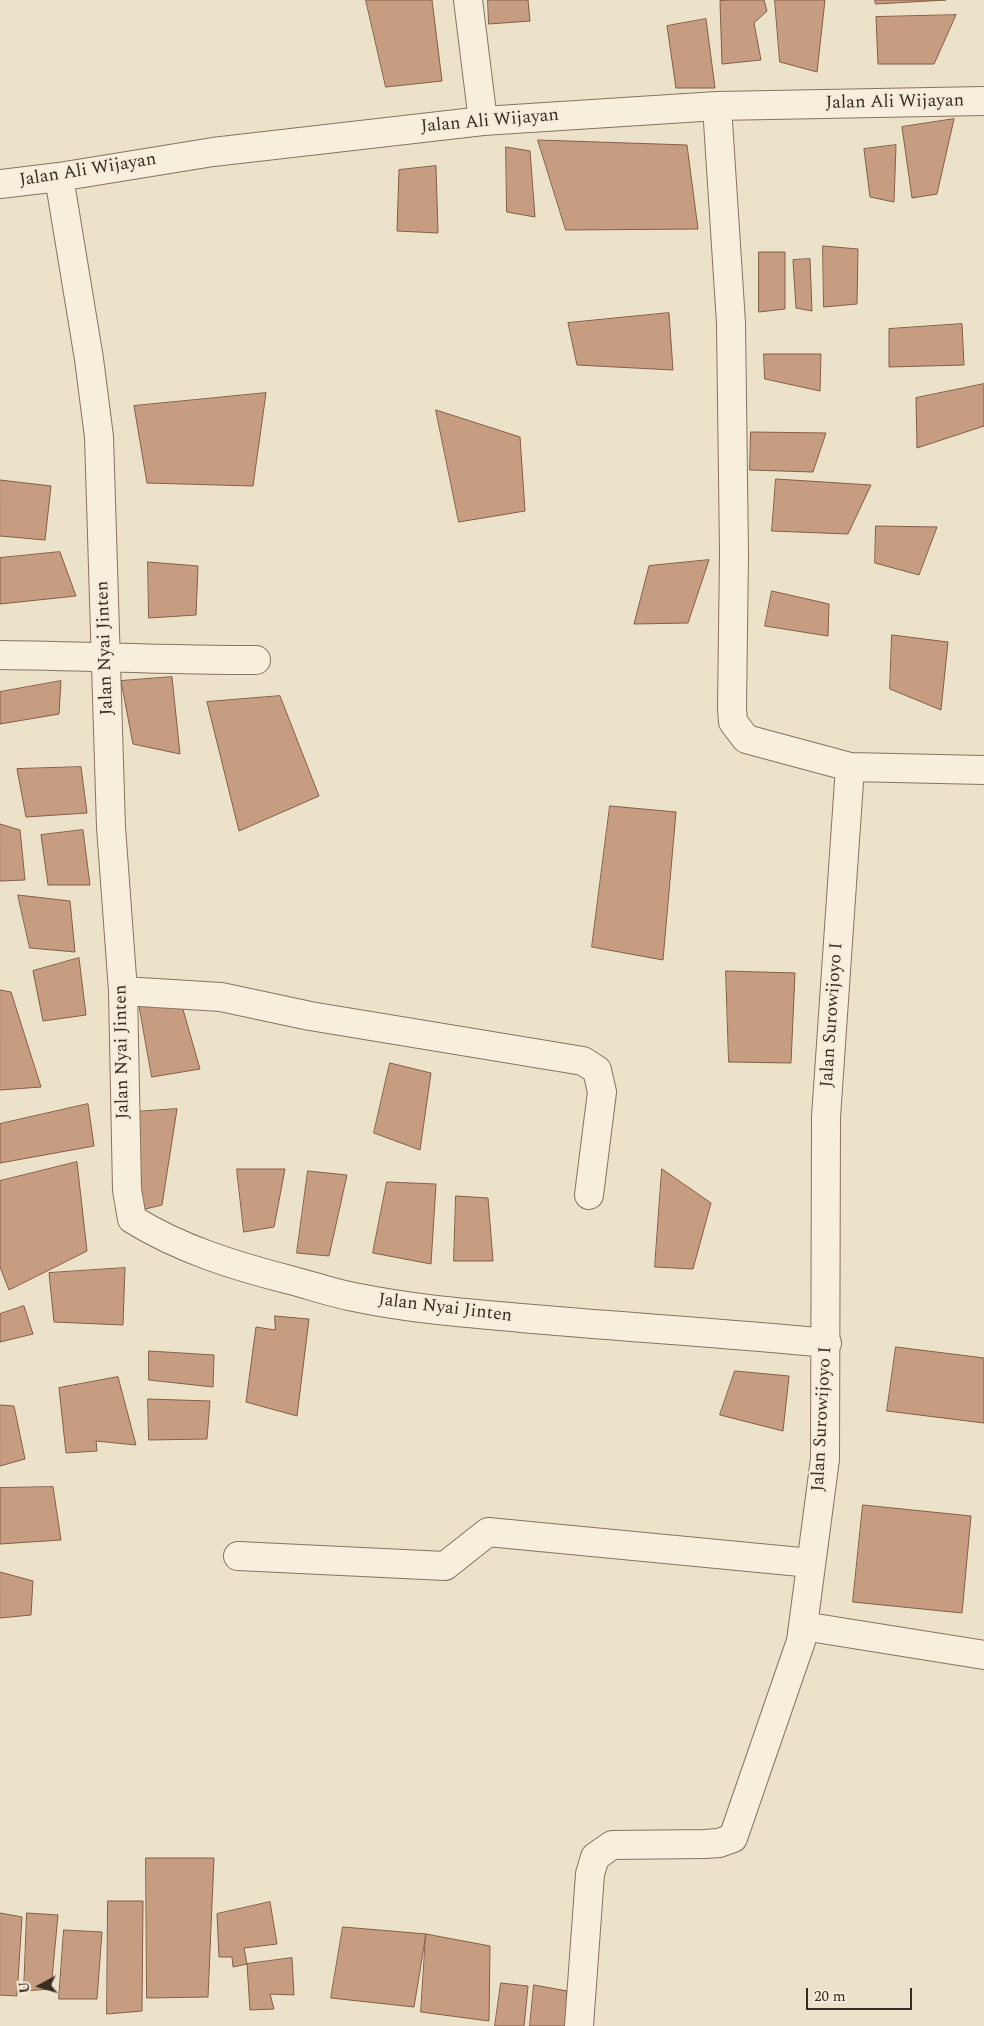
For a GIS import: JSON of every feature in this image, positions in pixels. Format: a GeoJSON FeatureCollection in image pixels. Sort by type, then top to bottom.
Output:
{"type":"FeatureCollection","features":[{"type":"Feature","properties":{"kind":"street"},"geometry":{"type":"LineString","coordinates":[[468,0],[482,121]]}},
{"type":"Feature","properties":{"kind":"street","name":"Jalan Ali Wijayan"},"geometry":{"type":"LineString","coordinates":[[0,184],[59,177],[214,152],[482,121],[717,106],[984,101]]}},
{"type":"Feature","properties":{"kind":"street"},"geometry":{"type":"LineString","coordinates":[[717,106],[731,323],[734,554],[733,722],[746,739],[850,767],[984,770]]}},
{"type":"Feature","properties":{"kind":"street","name":"Jalan Nyai Jinten"},"geometry":{"type":"LineString","coordinates":[[59,177],[89,359],[98,437],[111,827],[122,991],[127,1190],[132,1219],[156,1234],[180,1245],[254,1271],[359,1298],[436,1310],[618,1327],[714,1332],[827,1343]]}},
{"type":"Feature","properties":{"kind":"street"},"geometry":{"type":"LineString","coordinates":[[0,655],[256,660]]}},
{"type":"Feature","properties":{"kind":"street","name":"Jalan Surowijoyo I"},"geometry":{"type":"LineString","coordinates":[[579,2026],[590,1874],[595,1856],[612,1845],[705,1844],[719,1843],[732,1838],[801,1641],[825,1459],[827,1343],[826,1117],[850,767]]}},
{"type":"Feature","properties":{"kind":"street"},"geometry":{"type":"LineString","coordinates":[[122,991],[221,997],[310,1016],[583,1061],[597,1070],[602,1092],[589,1195]]}},
{"type":"Feature","properties":{"kind":"street"},"geometry":{"type":"LineString","coordinates":[[238,1556],[445,1566],[488,1532],[811,1563]]}},
{"type":"Feature","properties":{"kind":"street"},"geometry":{"type":"LineString","coordinates":[[803,1626],[984,1654]]}},
{"type":"Feature","properties":{"kind":"building"},"geometry":{"type":"Polygon","coordinates":[[[366,0],[432,0],[442,81],[386,87],[366,0]]]}},
{"type":"Feature","properties":{"kind":"building"},"geometry":{"type":"Polygon","coordinates":[[[488,0],[528,0],[530,21],[489,24],[488,0]]]}},
{"type":"Feature","properties":{"kind":"building"},"geometry":{"type":"Polygon","coordinates":[[[764,0],[767,11],[754,23],[761,60],[722,64],[720,1],[764,0]]]}},
{"type":"Feature","properties":{"kind":"building"},"geometry":{"type":"Polygon","coordinates":[[[775,0],[825,0],[817,72],[780,62],[775,0]]]}},
{"type":"Feature","properties":{"kind":"building"},"geometry":{"type":"Polygon","coordinates":[[[875,0],[946,0],[876,4],[875,0]]]}},
{"type":"Feature","properties":{"kind":"building"},"geometry":{"type":"Polygon","coordinates":[[[956,15],[934,64],[878,64],[876,17],[956,15]]]}},
{"type":"Feature","properties":{"kind":"building"},"geometry":{"type":"Polygon","coordinates":[[[706,19],[715,88],[676,88],[667,26],[706,19]]]}},
{"type":"Feature","properties":{"kind":"building"},"geometry":{"type":"Polygon","coordinates":[[[954,119],[937,194],[912,198],[902,127],[954,119]]]}},
{"type":"Feature","properties":{"kind":"building"},"geometry":{"type":"Polygon","coordinates":[[[538,140],[687,145],[698,229],[566,230],[538,140]]]}},
{"type":"Feature","properties":{"kind":"building"},"geometry":{"type":"Polygon","coordinates":[[[896,145],[894,202],[870,197],[864,149],[896,145]]]}},
{"type":"Feature","properties":{"kind":"building"},"geometry":{"type":"Polygon","coordinates":[[[506,147],[530,151],[535,217],[507,212],[506,147]]]}},
{"type":"Feature","properties":{"kind":"building"},"geometry":{"type":"Polygon","coordinates":[[[436,166],[438,233],[397,231],[399,170],[436,166]]]}},
{"type":"Feature","properties":{"kind":"building"},"geometry":{"type":"Polygon","coordinates":[[[823,246],[858,249],[857,304],[824,307],[823,246]]]}},
{"type":"Feature","properties":{"kind":"building"},"geometry":{"type":"Polygon","coordinates":[[[759,252],[785,252],[785,309],[759,312],[759,252]]]}},
{"type":"Feature","properties":{"kind":"building"},"geometry":{"type":"Polygon","coordinates":[[[810,259],[812,311],[796,308],[793,260],[810,259]]]}},
{"type":"Feature","properties":{"kind":"building"},"geometry":{"type":"Polygon","coordinates":[[[669,313],[673,370],[577,365],[568,323],[669,313]]]}},
{"type":"Feature","properties":{"kind":"building"},"geometry":{"type":"Polygon","coordinates":[[[962,324],[964,365],[889,367],[889,329],[962,324]]]}},
{"type":"Feature","properties":{"kind":"building"},"geometry":{"type":"Polygon","coordinates":[[[764,354],[821,354],[820,391],[765,379],[764,354]]]}},
{"type":"Feature","properties":{"kind":"building"},"geometry":{"type":"Polygon","coordinates":[[[984,384],[984,426],[917,448],[916,398],[984,384]]]}},
{"type":"Feature","properties":{"kind":"building"},"geometry":{"type":"Polygon","coordinates":[[[266,393],[253,486],[147,483],[134,406],[266,393]]]}},
{"type":"Feature","properties":{"kind":"building"},"geometry":{"type":"Polygon","coordinates":[[[436,410],[520,437],[525,511],[459,522],[436,410]]]}},
{"type":"Feature","properties":{"kind":"building"},"geometry":{"type":"Polygon","coordinates":[[[751,432],[826,433],[813,472],[750,470],[751,432]]]}},
{"type":"Feature","properties":{"kind":"building"},"geometry":{"type":"Polygon","coordinates":[[[776,479],[871,485],[848,534],[772,531],[776,479]]]}},
{"type":"Feature","properties":{"kind":"building"},"geometry":{"type":"Polygon","coordinates":[[[0,480],[51,486],[45,540],[0,536],[0,480]]]}},
{"type":"Feature","properties":{"kind":"building"},"geometry":{"type":"Polygon","coordinates":[[[876,526],[937,527],[919,575],[875,563],[876,526]]]}},
{"type":"Feature","properties":{"kind":"building"},"geometry":{"type":"Polygon","coordinates":[[[60,552],[76,596],[0,604],[0,558],[60,552]]]}},
{"type":"Feature","properties":{"kind":"building"},"geometry":{"type":"Polygon","coordinates":[[[709,560],[688,623],[634,624],[649,566],[709,560]]]}},
{"type":"Feature","properties":{"kind":"building"},"geometry":{"type":"Polygon","coordinates":[[[148,562],[198,566],[196,615],[149,618],[148,562]]]}},
{"type":"Feature","properties":{"kind":"building"},"geometry":{"type":"Polygon","coordinates":[[[772,591],[829,604],[828,636],[765,626],[772,591]]]}},
{"type":"Feature","properties":{"kind":"building"},"geometry":{"type":"Polygon","coordinates":[[[892,635],[948,642],[941,710],[890,689],[892,635]]]}},
{"type":"Feature","properties":{"kind":"building"},"geometry":{"type":"Polygon","coordinates":[[[172,677],[180,754],[133,744],[121,681],[172,677]]]}},
{"type":"Feature","properties":{"kind":"building"},"geometry":{"type":"Polygon","coordinates":[[[61,681],[59,714],[0,724],[0,692],[61,681]]]}},
{"type":"Feature","properties":{"kind":"building"},"geometry":{"type":"Polygon","coordinates":[[[280,696],[319,796],[239,831],[207,702],[280,696]]]}},
{"type":"Feature","properties":{"kind":"building"},"geometry":{"type":"Polygon","coordinates":[[[81,767],[87,813],[26,817],[17,769],[81,767]]]}},
{"type":"Feature","properties":{"kind":"building"},"geometry":{"type":"Polygon","coordinates":[[[610,806],[676,812],[663,960],[592,947],[610,806]]]}},
{"type":"Feature","properties":{"kind":"building"},"geometry":{"type":"Polygon","coordinates":[[[0,824],[20,830],[25,880],[0,881],[0,824]]]}},
{"type":"Feature","properties":{"kind":"building"},"geometry":{"type":"Polygon","coordinates":[[[83,830],[90,885],[48,885],[41,835],[83,830]]]}},
{"type":"Feature","properties":{"kind":"building"},"geometry":{"type":"Polygon","coordinates":[[[18,895],[70,901],[75,952],[30,948],[18,895]]]}},
{"type":"Feature","properties":{"kind":"building"},"geometry":{"type":"Polygon","coordinates":[[[79,958],[86,1015],[43,1021],[33,971],[79,958]]]}},
{"type":"Feature","properties":{"kind":"building"},"geometry":{"type":"Polygon","coordinates":[[[726,971],[795,973],[791,1063],[729,1062],[726,971]]]}},
{"type":"Feature","properties":{"kind":"building"},"geometry":{"type":"Polygon","coordinates":[[[0,990],[11,992],[41,1087],[0,1090],[0,990]]]}},
{"type":"Feature","properties":{"kind":"building"},"geometry":{"type":"Polygon","coordinates":[[[139,1004],[182,1006],[200,1069],[152,1077],[139,1004]]]}},
{"type":"Feature","properties":{"kind":"building"},"geometry":{"type":"Polygon","coordinates":[[[390,1063],[431,1073],[420,1150],[374,1133],[390,1063]]]}},
{"type":"Feature","properties":{"kind":"building"},"geometry":{"type":"Polygon","coordinates":[[[88,1104],[94,1146],[0,1163],[0,1124],[88,1104]]]}},
{"type":"Feature","properties":{"kind":"building"},"geometry":{"type":"Polygon","coordinates":[[[177,1109],[162,1205],[137,1211],[134,1112],[177,1109]]]}},
{"type":"Feature","properties":{"kind":"building"},"geometry":{"type":"Polygon","coordinates":[[[77,1162],[87,1251],[9,1290],[0,1267],[0,1181],[77,1162]]]}},
{"type":"Feature","properties":{"kind":"building"},"geometry":{"type":"Polygon","coordinates":[[[237,1169],[285,1169],[274,1227],[244,1232],[237,1169]]]}},
{"type":"Feature","properties":{"kind":"building"},"geometry":{"type":"Polygon","coordinates":[[[662,1169],[711,1203],[693,1269],[655,1267],[662,1169]]]}},
{"type":"Feature","properties":{"kind":"building"},"geometry":{"type":"Polygon","coordinates":[[[308,1171],[347,1175],[329,1256],[297,1253],[308,1171]]]}},
{"type":"Feature","properties":{"kind":"building"},"geometry":{"type":"Polygon","coordinates":[[[387,1182],[436,1184],[431,1264],[373,1253],[387,1182]]]}},
{"type":"Feature","properties":{"kind":"building"},"geometry":{"type":"Polygon","coordinates":[[[456,1196],[488,1198],[493,1261],[454,1261],[456,1196]]]}},
{"type":"Feature","properties":{"kind":"building"},"geometry":{"type":"Polygon","coordinates":[[[125,1268],[123,1325],[54,1322],[49,1273],[125,1268]]]}},
{"type":"Feature","properties":{"kind":"building"},"geometry":{"type":"Polygon","coordinates":[[[24,1306],[33,1334],[0,1342],[0,1314],[24,1306]]]}},
{"type":"Feature","properties":{"kind":"building"},"geometry":{"type":"Polygon","coordinates":[[[275,1316],[309,1319],[297,1416],[246,1402],[256,1327],[275,1330],[275,1316]]]}},
{"type":"Feature","properties":{"kind":"building"},"geometry":{"type":"Polygon","coordinates":[[[896,1347],[984,1358],[984,1423],[887,1411],[896,1347]]]}},
{"type":"Feature","properties":{"kind":"building"},"geometry":{"type":"Polygon","coordinates":[[[149,1351],[214,1355],[213,1387],[149,1380],[149,1351]]]}},
{"type":"Feature","properties":{"kind":"building"},"geometry":{"type":"Polygon","coordinates":[[[735,1371],[789,1376],[783,1431],[720,1415],[735,1371]]]}},
{"type":"Feature","properties":{"kind":"building"},"geometry":{"type":"Polygon","coordinates":[[[118,1377],[136,1445],[96,1441],[97,1451],[66,1453],[59,1388],[118,1377]]]}},
{"type":"Feature","properties":{"kind":"building"},"geometry":{"type":"Polygon","coordinates":[[[148,1399],[210,1401],[207,1439],[149,1440],[148,1399]]]}},
{"type":"Feature","properties":{"kind":"building"},"geometry":{"type":"Polygon","coordinates":[[[0,1405],[14,1406],[25,1459],[0,1466],[0,1405]]]}},
{"type":"Feature","properties":{"kind":"building"},"geometry":{"type":"Polygon","coordinates":[[[53,1487],[61,1540],[0,1544],[0,1488],[53,1487]]]}},
{"type":"Feature","properties":{"kind":"building"},"geometry":{"type":"Polygon","coordinates":[[[863,1505],[971,1516],[962,1613],[853,1602],[863,1505]]]}},
{"type":"Feature","properties":{"kind":"building"},"geometry":{"type":"Polygon","coordinates":[[[0,1572],[33,1581],[31,1615],[0,1618],[0,1572]]]}},
{"type":"Feature","properties":{"kind":"building"},"geometry":{"type":"Polygon","coordinates":[[[146,1858],[214,1858],[208,1997],[147,1998],[146,1858]]]}},
{"type":"Feature","properties":{"kind":"building"},"geometry":{"type":"Polygon","coordinates":[[[108,1901],[143,1901],[142,2011],[107,2014],[108,1901]]]}},
{"type":"Feature","properties":{"kind":"building"},"geometry":{"type":"Polygon","coordinates":[[[270,1902],[277,1944],[244,1948],[247,1964],[233,1967],[232,1957],[219,1957],[217,1914],[270,1902]]]}},
{"type":"Feature","properties":{"kind":"building"},"geometry":{"type":"Polygon","coordinates":[[[0,1913],[22,1917],[17,1996],[0,1995],[0,1913]]]}},
{"type":"Feature","properties":{"kind":"building"},"geometry":{"type":"Polygon","coordinates":[[[27,1913],[58,1915],[51,1989],[24,1991],[27,1913]]]}},
{"type":"Feature","properties":{"kind":"building"},"geometry":{"type":"Polygon","coordinates":[[[343,1927],[426,1934],[414,2007],[331,1998],[343,1927]]]}},
{"type":"Feature","properties":{"kind":"building"},"geometry":{"type":"Polygon","coordinates":[[[64,1930],[102,1932],[97,1999],[59,1999],[64,1930]]]}},
{"type":"Feature","properties":{"kind":"building"},"geometry":{"type":"Polygon","coordinates":[[[426,1934],[490,1946],[489,2021],[421,2012],[426,1934]]]}},
{"type":"Feature","properties":{"kind":"building"},"geometry":{"type":"Polygon","coordinates":[[[292,1958],[294,1995],[270,1994],[274,2009],[250,2010],[247,1964],[292,1958]]]}},
{"type":"Feature","properties":{"kind":"building"},"geometry":{"type":"Polygon","coordinates":[[[501,1983],[528,1986],[524,2026],[495,2026],[501,1983]]]}},
{"type":"Feature","properties":{"kind":"building"},"geometry":{"type":"Polygon","coordinates":[[[534,1985],[567,1991],[566,2026],[530,2026],[534,1985]]]}}]}
